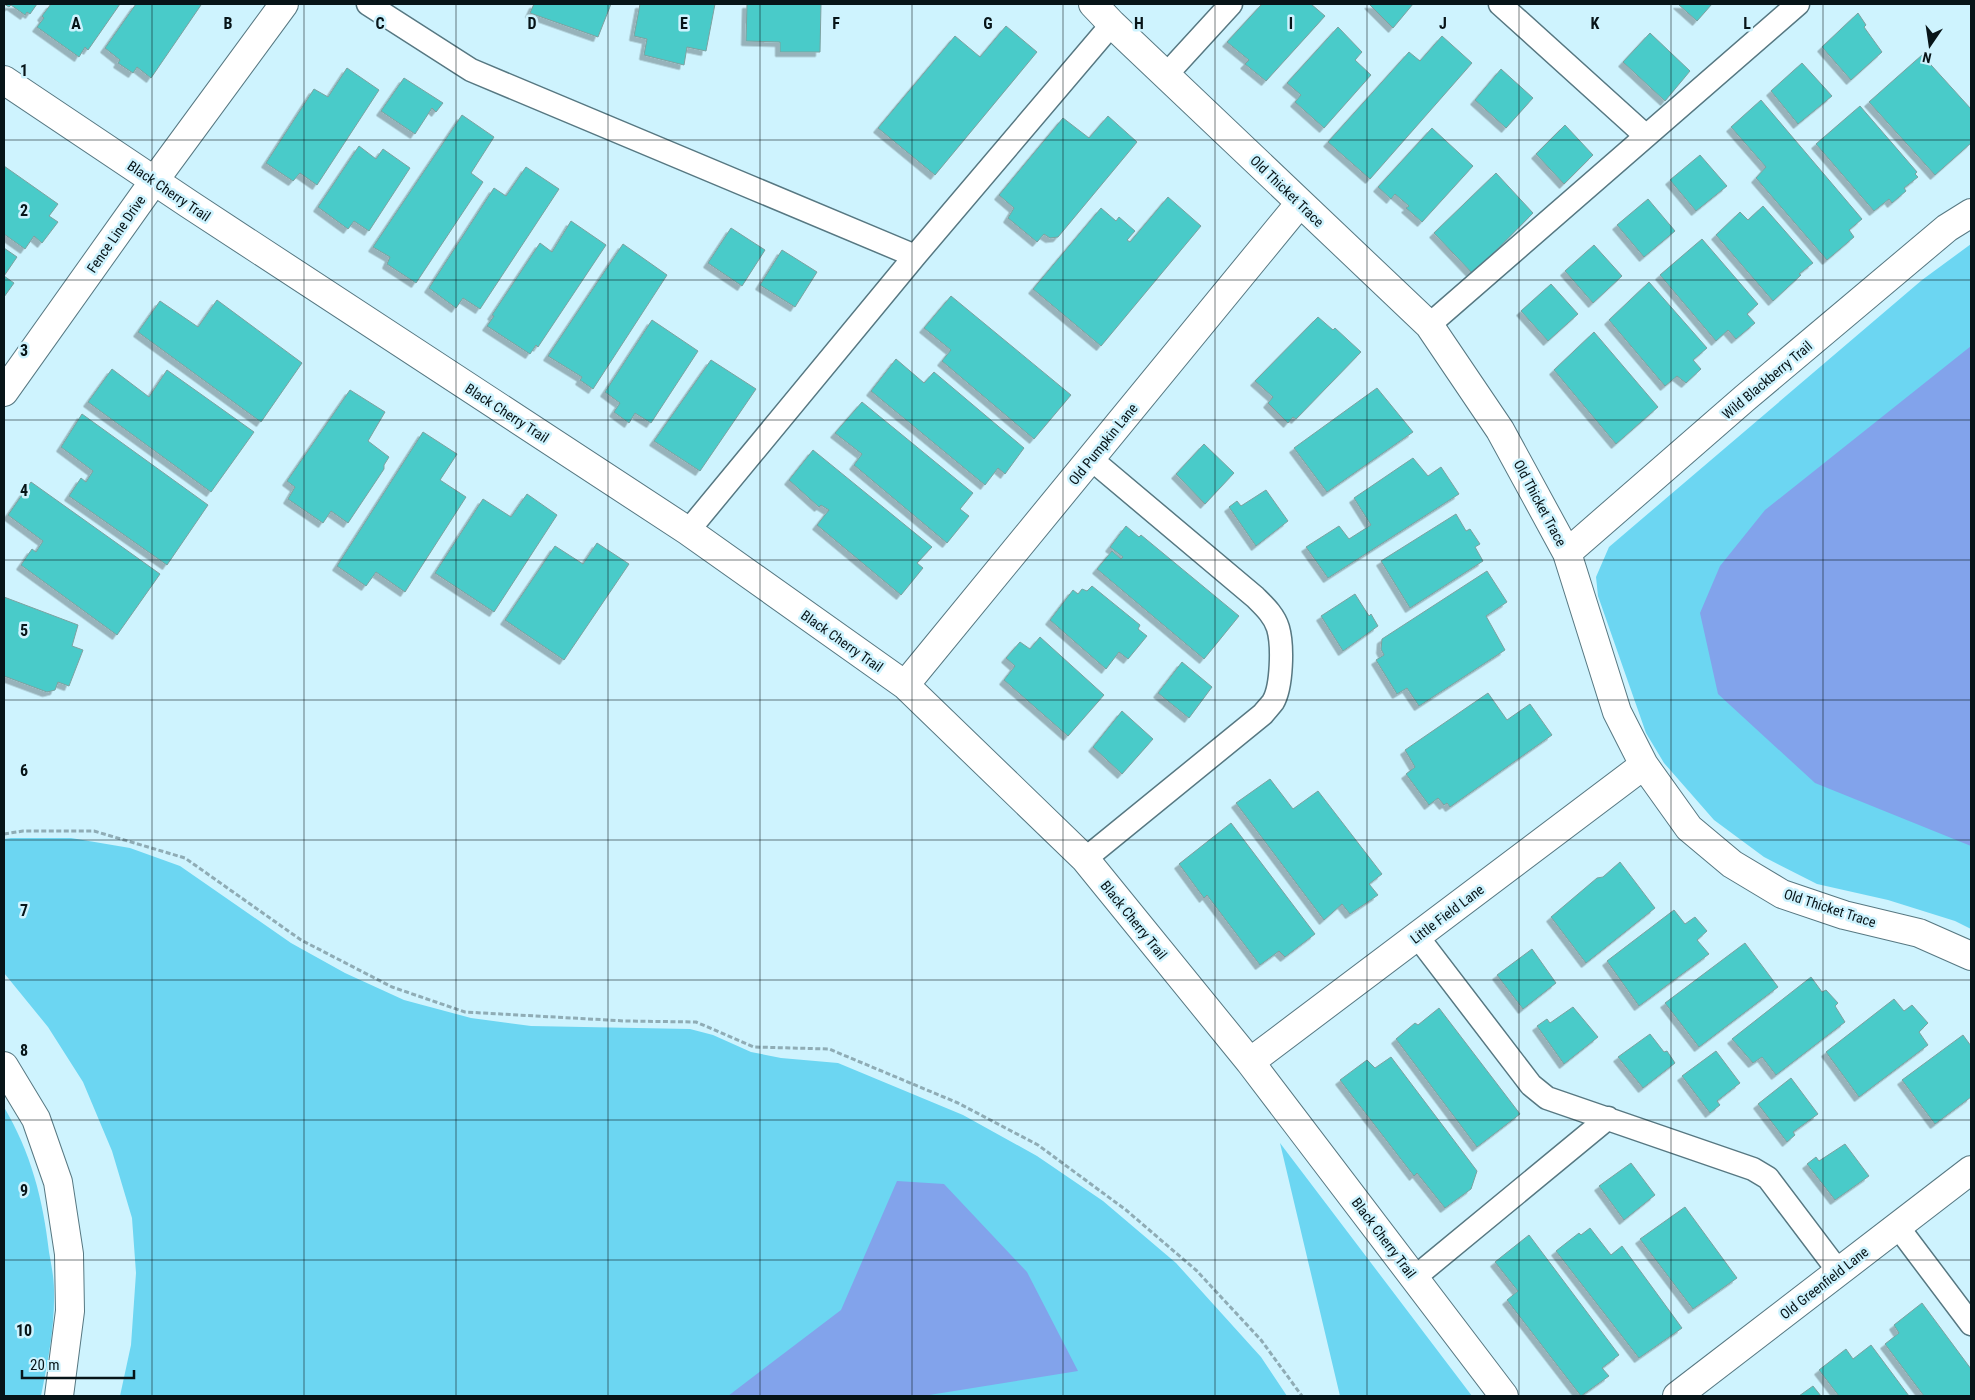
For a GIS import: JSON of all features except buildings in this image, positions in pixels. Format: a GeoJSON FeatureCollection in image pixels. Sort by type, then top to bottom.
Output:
{"type":"FeatureCollection","features":[{"type":"Feature","properties":{"kind":"street","name":"Fence Line Drive"},"geometry":{"type":"LineString","coordinates":[[4,392],[154,180],[284,4]]}},
{"type":"Feature","properties":{"kind":"street","name":"Old Thicket Trace"},"geometry":{"type":"LineString","coordinates":[[1094,4],[1112,24],[1429,325],[1500,430],[1567,553],[1617,712],[1644,765],[1690,828],[1732,864],[1782,894],[1844,915],[1919,933],[1971,956]]}},
{"type":"Feature","properties":{"kind":"street","name":"Black Cherry Trail"},"geometry":{"type":"LineString","coordinates":[[4,80],[688,531],[905,685],[1085,859],[1250,1062],[1504,1396]]}},
{"type":"Feature","properties":{"kind":"street","name":"Old Pumpkin Lane"},"geometry":{"type":"LineString","coordinates":[[905,685],[1300,203]]}},
{"type":"Feature","properties":{"kind":"street","name":"Wild Blackberry Trail"},"geometry":{"type":"LineString","coordinates":[[1567,553],[1745,398],[1947,228],[1971,213]]}},
{"type":"Feature","properties":{"kind":"street","name":"Little Field Lane"},"geometry":{"type":"LineString","coordinates":[[1250,1062],[1644,765]]}},
{"type":"Feature","properties":{"kind":"street"},"geometry":{"type":"LineString","coordinates":[[4,1066],[36,1119],[58,1182],[68,1254],[70,1311],[59,1396]]}},
{"type":"Feature","properties":{"kind":"street","name":"Old Greenfield Lane"},"geometry":{"type":"LineString","coordinates":[[1677,1396],[1971,1170]]}},
{"type":"Feature","properties":{"kind":"lane"},"geometry":{"type":"LineString","coordinates":[[368,4],[471,70],[916,256]]}},
{"type":"Feature","properties":{"kind":"lane"},"geometry":{"type":"LineString","coordinates":[[1166,75],[1231,4]]}},
{"type":"Feature","properties":{"kind":"lane"},"geometry":{"type":"LineString","coordinates":[[1500,4],[1646,136]]}},
{"type":"Feature","properties":{"kind":"lane"},"geometry":{"type":"LineString","coordinates":[[1429,325],[1798,4]]}},
{"type":"Feature","properties":{"kind":"lane"},"geometry":{"type":"LineString","coordinates":[[688,531],[916,256],[1112,24]]}},
{"type":"Feature","properties":{"kind":"lane"},"geometry":{"type":"LineString","coordinates":[[1085,859],[1263,714],[1274,700],[1278,686],[1282,646],[1278,627],[1269,611],[1255,597],[1091,459]]}},
{"type":"Feature","properties":{"kind":"lane"},"geometry":{"type":"LineString","coordinates":[[1417,936],[1531,1085],[1547,1098],[1753,1169],[1768,1178],[1839,1272]]}},
{"type":"Feature","properties":{"kind":"lane"},"geometry":{"type":"LineString","coordinates":[[1414,1278],[1608,1118]]}},
{"type":"Feature","properties":{"kind":"lane"},"geometry":{"type":"LineString","coordinates":[[1898,1227],[1971,1324]]}},
{"type":"Feature","properties":{"kind":"path"},"geometry":{"type":"LineString","coordinates":[[4,834],[23,831],[94,831],[185,858],[301,940],[392,987],[465,1012],[625,1022],[696,1022],[754,1047],[829,1050],[958,1103],[1038,1145],[1126,1210],[1197,1271],[1261,1340],[1302,1396]]}},
{"type":"Feature","properties":{"kind":"shaded area"},"geometry":{"type":"Polygon","coordinates":[[[1971,244],[1971,929],[1955,921],[1888,900],[1817,884],[1764,857],[1714,820],[1664,763],[1646,733],[1598,596],[1596,577],[1609,547],[1922,280],[1971,244]]]}},
{"type":"Feature","properties":{"kind":"shaded area"},"geometry":{"type":"Polygon","coordinates":[[[1971,346],[1971,846],[1815,783],[1718,694],[1700,613],[1720,566],[1765,510],[1971,346]]]}},
{"type":"Feature","properties":{"kind":"shaded area"},"geometry":{"type":"Polygon","coordinates":[[[71,838],[130,848],[180,866],[291,943],[345,973],[404,1000],[471,1018],[531,1026],[690,1029],[713,1035],[751,1052],[781,1058],[838,1063],[963,1115],[1037,1156],[1103,1201],[1176,1263],[1261,1357],[1287,1396],[120,1396],[131,1345],[136,1273],[132,1218],[112,1151],[83,1082],[48,1027],[4,973],[4,839],[71,838]]]}},
{"type":"Feature","properties":{"kind":"shaded area"},"geometry":{"type":"Polygon","coordinates":[[[4,1107],[29,1159],[43,1213],[53,1275],[54,1303],[52,1330],[41,1396],[4,1396],[4,1107]]]}},
{"type":"Feature","properties":{"kind":"shaded area"},"geometry":{"type":"Polygon","coordinates":[[[1280,1143],[1472,1396],[1340,1396],[1280,1143]]]}},
{"type":"Feature","properties":{"kind":"shaded area"},"geometry":{"type":"Polygon","coordinates":[[[897,1181],[944,1184],[1027,1272],[1078,1371],[923,1396],[728,1396],[841,1310],[897,1181]]]}}]}
